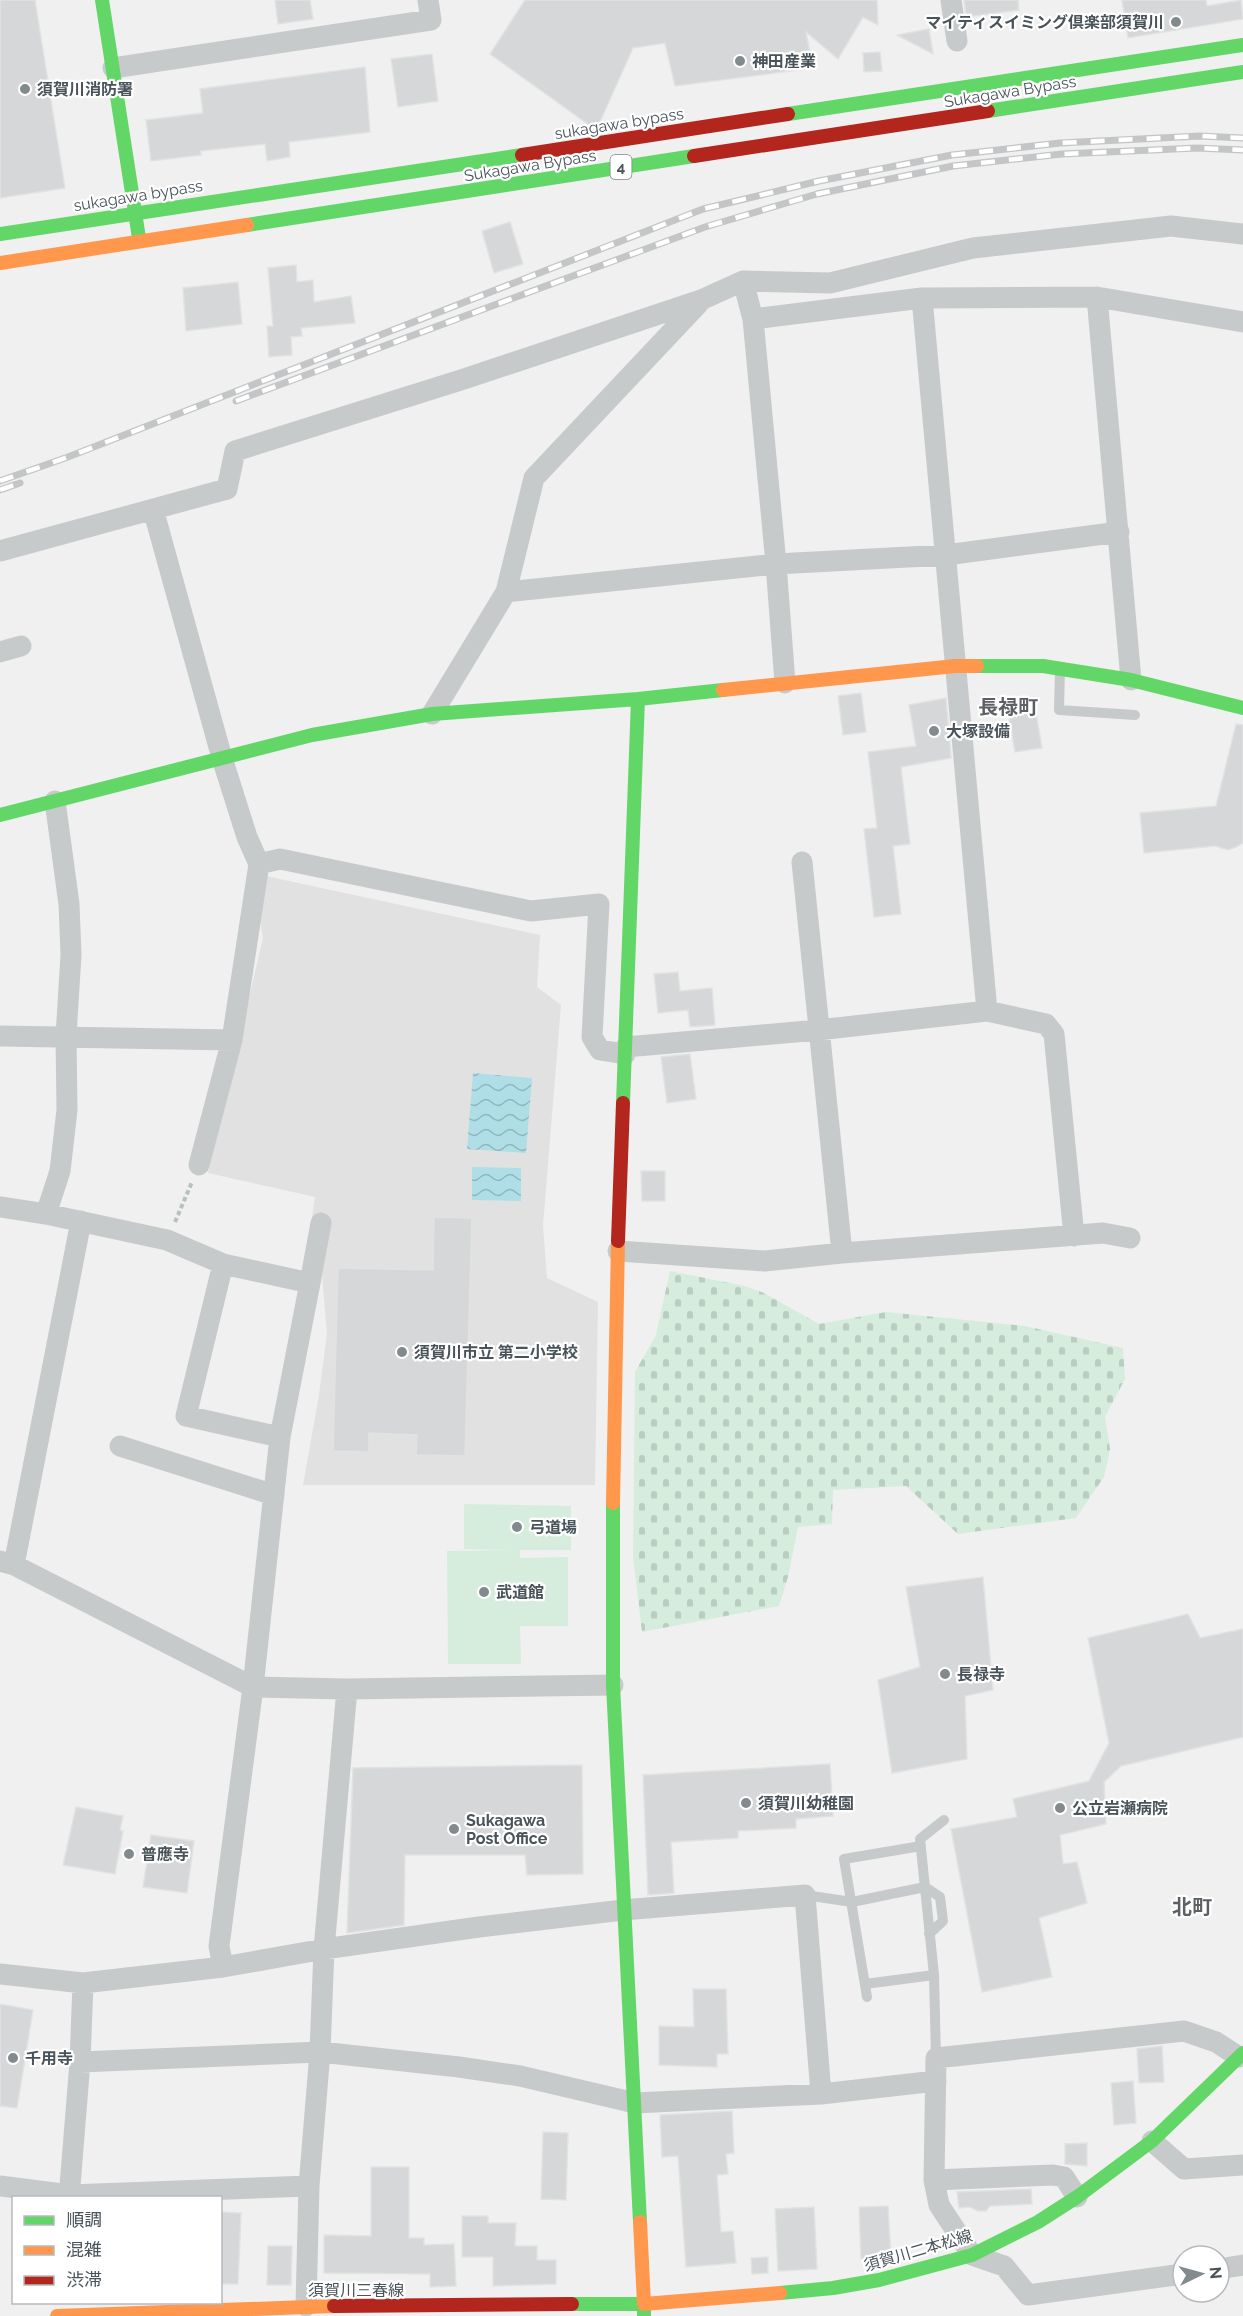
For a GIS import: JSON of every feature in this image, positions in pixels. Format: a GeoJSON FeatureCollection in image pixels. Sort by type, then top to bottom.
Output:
{"type":"FeatureCollection","features":[{"type":"Feature","properties":{"kind":"main road"},"geometry":{"type":"LineString","coordinates":[[102,0],[140,241]]}},
{"type":"Feature","properties":{"kind":"main road","name":"sukagawa bypass"},"geometry":{"type":"LineString","coordinates":[[0,234],[1243,45]]}},
{"type":"Feature","properties":{"kind":"main road","name":"Sukagawa Bypass"},"geometry":{"type":"LineString","coordinates":[[0,263],[1243,72]]}},
{"type":"Feature","properties":{"kind":"main road"},"geometry":{"type":"LineString","coordinates":[[0,816],[312,735],[432,714],[638,699],[955,666],[1043,666],[1131,680],[1243,708]]}},
{"type":"Feature","properties":{"kind":"main road"},"geometry":{"type":"LineString","coordinates":[[638,699],[618,1251],[612,1575],[613,1685],[644,2310]]}},
{"type":"Feature","properties":{"kind":"main road","name":"須賀川二本松線"},"geometry":{"type":"LineString","coordinates":[[644,2310],[833,2288],[879,2280],[972,2255],[1038,2222],[1077,2198],[1152,2141],[1241,2055]]}},
{"type":"Feature","properties":{"kind":"main road","name":"須賀川三春線"},"geometry":{"type":"LineString","coordinates":[[57,2316],[256,2312],[306,2306],[644,2310]]}},
{"type":"Feature","properties":{"kind":"street"},"geometry":{"type":"LineString","coordinates":[[113,68],[431,20],[428,0]]}},
{"type":"Feature","properties":{"kind":"street"},"geometry":{"type":"LineString","coordinates":[[951,0],[957,40]]}},
{"type":"Feature","properties":{"kind":"street"},"geometry":{"type":"LineString","coordinates":[[0,551],[227,489],[235,451],[464,379],[701,300],[743,280],[830,283],[973,248],[1160,227],[1171,226],[1243,234]]}},
{"type":"Feature","properties":{"kind":"street"},"geometry":{"type":"LineString","coordinates":[[743,280],[753,319],[776,564],[784,682]]}},
{"type":"Feature","properties":{"kind":"street"},"geometry":{"type":"LineString","coordinates":[[753,319],[922,298],[1097,297],[1243,322]]}},
{"type":"Feature","properties":{"kind":"street"},"geometry":{"type":"LineString","coordinates":[[1097,297],[1131,680]]}},
{"type":"Feature","properties":{"kind":"street"},"geometry":{"type":"LineString","coordinates":[[922,298],[987,1011]]}},
{"type":"Feature","properties":{"kind":"street"},"geometry":{"type":"LineString","coordinates":[[432,714],[506,592],[534,478],[701,300]]}},
{"type":"Feature","properties":{"kind":"street"},"geometry":{"type":"LineString","coordinates":[[153,509],[222,758],[247,837],[259,864],[232,1040],[199,1165]]}},
{"type":"Feature","properties":{"kind":"street"},"geometry":{"type":"LineString","coordinates":[[506,592],[776,564],[946,555],[1119,532]]}},
{"type":"Feature","properties":{"kind":"street"},"geometry":{"type":"LineString","coordinates":[[0,652],[21,646]]}},
{"type":"Feature","properties":{"kind":"street"},"geometry":{"type":"LineString","coordinates":[[46,1214],[60,1171],[66,1120],[66,1036],[71,955],[69,904],[55,801]]}},
{"type":"Feature","properties":{"kind":"street"},"geometry":{"type":"LineString","coordinates":[[259,864],[280,859],[531,911],[599,904],[592,1037],[600,1050],[626,1051],[987,1011],[1046,1024],[1054,1034],[1074,1236]]}},
{"type":"Feature","properties":{"kind":"street"},"geometry":{"type":"LineString","coordinates":[[802,862],[842,1252]]}},
{"type":"Feature","properties":{"kind":"street"},"geometry":{"type":"LineString","coordinates":[[0,1036],[232,1040]]}},
{"type":"Feature","properties":{"kind":"street"},"geometry":{"type":"LineString","coordinates":[[0,1207],[46,1214],[167,1240],[223,1264],[310,1282]]}},
{"type":"Feature","properties":{"kind":"street"},"geometry":{"type":"LineString","coordinates":[[81,1221],[7,1563],[253,1687],[348,1689],[613,1685]]}},
{"type":"Feature","properties":{"kind":"street"},"geometry":{"type":"LineString","coordinates":[[223,1967],[219,1946],[253,1687],[280,1437],[321,1223]]}},
{"type":"Feature","properties":{"kind":"street"},"geometry":{"type":"LineString","coordinates":[[618,1251],[765,1261],[842,1252],[1103,1233],[1130,1238]]}},
{"type":"Feature","properties":{"kind":"street"},"geometry":{"type":"LineString","coordinates":[[223,1264],[186,1416],[280,1437]]}},
{"type":"Feature","properties":{"kind":"street"},"geometry":{"type":"LineString","coordinates":[[120,1446],[274,1495]]}},
{"type":"Feature","properties":{"kind":"street"},"geometry":{"type":"LineString","coordinates":[[306,2306],[309,2186],[320,2052],[324,1949],[348,1689]]}},
{"type":"Feature","properties":{"kind":"street"},"geometry":{"type":"LineString","coordinates":[[0,1974],[83,1983],[223,1967],[324,1949],[479,1927],[623,1910],[805,1895],[821,2094]]}},
{"type":"Feature","properties":{"kind":"street"},"geometry":{"type":"LineString","coordinates":[[70,2196],[80,2062],[83,1983]]}},
{"type":"Feature","properties":{"kind":"street"},"geometry":{"type":"LineString","coordinates":[[1171,2276],[1028,2295],[1004,2266],[972,2255],[939,2205],[934,2180],[936,2058],[1184,2031],[1216,2042],[1241,2055]]}},
{"type":"Feature","properties":{"kind":"street"},"geometry":{"type":"LineString","coordinates":[[80,2062],[320,2052],[520,2076],[634,2103],[821,2094],[936,2081]]}},
{"type":"Feature","properties":{"kind":"street"},"geometry":{"type":"LineString","coordinates":[[1152,2141],[1184,2169],[1243,2165]]}},
{"type":"Feature","properties":{"kind":"street"},"geometry":{"type":"LineString","coordinates":[[934,2180],[1053,2175],[1064,2177],[1077,2198]]}},
{"type":"Feature","properties":{"kind":"street"},"geometry":{"type":"LineString","coordinates":[[0,2186],[70,2196],[309,2186]]}},
{"type":"Feature","properties":{"kind":"lane"},"geometry":{"type":"LineString","coordinates":[[1060,669],[1059,710],[1135,715]]}},
{"type":"Feature","properties":{"kind":"lane"},"geometry":{"type":"LineString","coordinates":[[936,2058],[934,1975],[920,1839],[944,1820]]}},
{"type":"Feature","properties":{"kind":"lane"},"geometry":{"type":"LineString","coordinates":[[867,1997],[844,1859],[921,1846]]}},
{"type":"Feature","properties":{"kind":"lane"},"geometry":{"type":"LineString","coordinates":[[805,1895],[852,1902],[925,1887]]}},
{"type":"Feature","properties":{"kind":"lane"},"geometry":{"type":"LineString","coordinates":[[865,1984],[934,1975]]}},
{"type":"Feature","properties":{"kind":"path"},"geometry":{"type":"LineString","coordinates":[[167,1240],[199,1165]]}},
{"type":"Feature","properties":{"kind":"shaded area"},"geometry":{"type":"Polygon","coordinates":[[[252,873],[540,935],[537,987],[561,1005],[543,1226],[547,1278],[598,1302],[595,1485],[303,1485],[327,1334],[322,1275],[331,1222],[312,1217],[315,1197],[208,1173],[263,938],[252,873]]]}},
{"type":"Feature","properties":{"kind":"green space"},"geometry":{"type":"Polygon","coordinates":[[[670,1271],[745,1286],[764,1293],[819,1324],[886,1312],[1025,1326],[1123,1348],[1125,1379],[1105,1417],[1110,1449],[1104,1477],[1076,1518],[958,1534],[906,1486],[833,1490],[832,1524],[798,1527],[788,1577],[779,1606],[642,1632],[633,1557],[635,1372],[656,1335],[670,1271]]]}},
{"type":"Feature","properties":{"kind":"green space"},"geometry":{"type":"Polygon","coordinates":[[[464,1504],[571,1506],[571,1550],[520,1550],[520,1558],[568,1557],[568,1626],[520,1626],[521,1664],[448,1664],[447,1551],[511,1550],[464,1549],[464,1504]]]}},
{"type":"Feature","properties":{"kind":"water"},"geometry":{"type":"Polygon","coordinates":[[[473,1073],[532,1078],[526,1153],[467,1149],[473,1073]]]}},
{"type":"Feature","properties":{"kind":"water"},"geometry":{"type":"Polygon","coordinates":[[[472,1167],[521,1168],[521,1201],[472,1200],[472,1167]]]}},
{"type":"Feature","properties":{"kind":"building","name":"須賀川消防署"},"geometry":{"type":"Polygon","coordinates":[[[0,0],[35,0],[65,188],[0,198],[0,0]]]}},
{"type":"Feature","properties":{"kind":"building"},"geometry":{"type":"Polygon","coordinates":[[[275,0],[310,0],[313,19],[278,24],[275,0]]]}},
{"type":"Feature","properties":{"kind":"building","name":"神田産業"},"geometry":{"type":"Polygon","coordinates":[[[525,0],[877,0],[878,25],[863,17],[838,59],[806,32],[813,68],[675,86],[665,43],[633,48],[599,124],[589,125],[490,54],[525,0]]]}},
{"type":"Feature","properties":{"kind":"building"},"geometry":{"type":"Polygon","coordinates":[[[964,0],[1018,0],[1019,10],[966,17],[964,0]]]}},
{"type":"Feature","properties":{"kind":"building","name":"マイティスイミング倶楽部須賀川"},"geometry":{"type":"Polygon","coordinates":[[[1122,0],[1206,0],[1207,6],[1241,0],[1243,19],[1128,38],[1122,0]]]}},
{"type":"Feature","properties":{"kind":"building"},"geometry":{"type":"Polygon","coordinates":[[[929,29],[933,54],[897,35],[929,29]]]}},
{"type":"Feature","properties":{"kind":"building"},"geometry":{"type":"Polygon","coordinates":[[[880,52],[882,71],[864,72],[863,53],[880,52]]]}},
{"type":"Feature","properties":{"kind":"building"},"geometry":{"type":"Polygon","coordinates":[[[432,54],[438,101],[398,107],[391,59],[432,54]]]}},
{"type":"Feature","properties":{"kind":"building"},"geometry":{"type":"Polygon","coordinates":[[[365,67],[370,132],[289,142],[290,157],[267,161],[265,144],[201,151],[201,155],[151,161],[146,120],[203,113],[200,89],[365,67]]]}},
{"type":"Feature","properties":{"kind":"building"},"geometry":{"type":"Polygon","coordinates":[[[510,222],[523,264],[494,273],[482,231],[510,222]]]}},
{"type":"Feature","properties":{"kind":"building"},"geometry":{"type":"Polygon","coordinates":[[[296,265],[297,282],[313,280],[314,302],[351,296],[355,323],[301,328],[302,336],[291,337],[292,355],[269,357],[267,326],[273,326],[268,268],[296,265]]]}},
{"type":"Feature","properties":{"kind":"building"},"geometry":{"type":"Polygon","coordinates":[[[238,282],[242,324],[186,331],[183,288],[238,282]]]}},
{"type":"Feature","properties":{"kind":"building"},"geometry":{"type":"Polygon","coordinates":[[[861,693],[866,732],[843,735],[838,696],[861,693]]]}},
{"type":"Feature","properties":{"kind":"building"},"geometry":{"type":"Polygon","coordinates":[[[946,698],[951,758],[901,767],[910,844],[893,846],[901,914],[874,917],[864,829],[877,828],[868,752],[916,746],[909,705],[946,698]]]}},
{"type":"Feature","properties":{"kind":"building"},"geometry":{"type":"Polygon","coordinates":[[[1034,701],[1042,748],[1015,752],[1007,706],[1034,701]]]}},
{"type":"Feature","properties":{"kind":"building"},"geometry":{"type":"Polygon","coordinates":[[[1236,724],[1243,725],[1243,843],[1228,850],[1215,846],[1144,853],[1140,813],[1216,806],[1236,724]]]}},
{"type":"Feature","properties":{"kind":"building"},"geometry":{"type":"Polygon","coordinates":[[[678,972],[680,991],[712,988],[715,1025],[690,1027],[688,1010],[658,1013],[654,974],[678,972]]]}},
{"type":"Feature","properties":{"kind":"building"},"geometry":{"type":"Polygon","coordinates":[[[690,1054],[696,1099],[667,1103],[661,1057],[690,1054]]]}},
{"type":"Feature","properties":{"kind":"building"},"geometry":{"type":"Polygon","coordinates":[[[641,1171],[665,1171],[665,1201],[642,1201],[641,1171]]]}},
{"type":"Feature","properties":{"kind":"building","name":"須賀川市立 第二小学校"},"geometry":{"type":"Polygon","coordinates":[[[434,1217],[472,1218],[465,1456],[416,1455],[417,1435],[369,1433],[369,1452],[333,1451],[338,1268],[433,1270],[434,1217]]]}},
{"type":"Feature","properties":{"kind":"building","name":"長禄寺"},"geometry":{"type":"Polygon","coordinates":[[[983,1577],[993,1690],[965,1696],[967,1759],[892,1773],[878,1680],[920,1667],[906,1587],[983,1577]]]}},
{"type":"Feature","properties":{"kind":"building","name":"公立岩瀬病院"},"geometry":{"type":"Polygon","coordinates":[[[1188,1614],[1200,1638],[1243,1629],[1243,1737],[1121,1766],[1104,1782],[1106,1824],[1060,1835],[1063,1864],[1077,1862],[1087,1903],[1039,1918],[1052,1977],[982,1992],[951,1829],[1017,1817],[1013,1799],[1089,1781],[1109,1743],[1088,1638],[1188,1614]]]}},
{"type":"Feature","properties":{"kind":"building"},"geometry":{"type":"Polygon","coordinates":[[[830,1764],[833,1816],[796,1819],[796,1828],[738,1831],[738,1838],[671,1842],[674,1893],[648,1895],[643,1775],[830,1764]]]}},
{"type":"Feature","properties":{"kind":"building"},"geometry":{"type":"Polygon","coordinates":[[[582,1765],[583,1874],[527,1875],[525,1855],[405,1855],[404,1925],[347,1933],[353,1768],[582,1765]]]}},
{"type":"Feature","properties":{"kind":"building"},"geometry":{"type":"Polygon","coordinates":[[[76,1807],[123,1816],[120,1830],[123,1831],[115,1874],[63,1865],[76,1807]]]}},
{"type":"Feature","properties":{"kind":"building"},"geometry":{"type":"Polygon","coordinates":[[[151,1835],[194,1841],[187,1893],[143,1887],[151,1835]]]}},
{"type":"Feature","properties":{"kind":"building"},"geometry":{"type":"Polygon","coordinates":[[[693,1989],[726,1989],[728,2054],[717,2054],[717,2067],[659,2065],[659,2026],[694,2027],[693,1989]]]}},
{"type":"Feature","properties":{"kind":"building","name":"千用寺"},"geometry":{"type":"Polygon","coordinates":[[[0,2004],[33,2010],[17,2108],[0,2106],[0,2004]]]}},
{"type":"Feature","properties":{"kind":"building"},"geometry":{"type":"Polygon","coordinates":[[[1162,2046],[1164,2082],[1139,2083],[1137,2049],[1162,2046]]]}},
{"type":"Feature","properties":{"kind":"building"},"geometry":{"type":"Polygon","coordinates":[[[1133,2081],[1136,2123],[1114,2125],[1111,2083],[1133,2081]]]}},
{"type":"Feature","properties":{"kind":"building"},"geometry":{"type":"Polygon","coordinates":[[[732,2111],[734,2153],[726,2154],[728,2174],[717,2175],[721,2232],[733,2231],[736,2263],[686,2267],[678,2156],[662,2157],[660,2115],[732,2111]]]}},
{"type":"Feature","properties":{"kind":"building"},"geometry":{"type":"Polygon","coordinates":[[[543,2132],[568,2133],[566,2200],[541,2199],[543,2132]]]}},
{"type":"Feature","properties":{"kind":"building"},"geometry":{"type":"Polygon","coordinates":[[[1087,2143],[1087,2166],[1065,2164],[1065,2144],[1087,2143]]]}},
{"type":"Feature","properties":{"kind":"building"},"geometry":{"type":"Polygon","coordinates":[[[371,2167],[409,2167],[409,2238],[424,2238],[424,2245],[454,2244],[456,2286],[430,2287],[430,2274],[324,2273],[324,2235],[371,2236],[371,2167]]]}},
{"type":"Feature","properties":{"kind":"building"},"geometry":{"type":"Polygon","coordinates":[[[1031,2189],[1032,2204],[990,2206],[986,2211],[978,2211],[970,2207],[959,2208],[957,2192],[1031,2189]]]}},
{"type":"Feature","properties":{"kind":"building"},"geometry":{"type":"Polygon","coordinates":[[[888,2206],[891,2257],[861,2259],[859,2207],[888,2206]]]}},
{"type":"Feature","properties":{"kind":"building"},"geometry":{"type":"Polygon","coordinates":[[[814,2207],[817,2269],[778,2271],[775,2209],[814,2207]]]}},
{"type":"Feature","properties":{"kind":"building"},"geometry":{"type":"Polygon","coordinates":[[[222,2212],[241,2213],[238,2284],[222,2284],[222,2212]]]}},
{"type":"Feature","properties":{"kind":"building"},"geometry":{"type":"Polygon","coordinates":[[[462,2216],[488,2216],[488,2223],[516,2223],[515,2246],[537,2246],[537,2260],[556,2260],[556,2284],[493,2286],[493,2257],[462,2257],[462,2216]]]}},
{"type":"Feature","properties":{"kind":"building"},"geometry":{"type":"Polygon","coordinates":[[[268,2246],[292,2246],[291,2285],[267,2285],[268,2246]]]}},
{"type":"Feature","properties":{"kind":"building"},"geometry":{"type":"Polygon","coordinates":[[[768,2257],[768,2273],[752,2274],[751,2258],[768,2257]]]}},
{"type":"Feature","properties":{"kind":"railway"},"geometry":{"type":"LineString","coordinates":[[0,481],[68,457],[703,209],[819,181],[952,155],[1060,143],[1200,136],[1243,138]]}},
{"type":"Feature","properties":{"kind":"railway"},"geometry":{"type":"LineString","coordinates":[[236,401],[705,227],[817,194],[953,166],[1062,154],[1197,148],[1243,150]]}},
{"type":"Feature","properties":{"kind":"railway"},"geometry":{"type":"LineString","coordinates":[[0,490],[20,483]]}},
{"type":"Feature","properties":{"kind":"traffic: fast"},"geometry":{"type":"LineString","coordinates":[[102,0],[139,238]]}},
{"type":"Feature","properties":{"kind":"traffic: fast"},"geometry":{"type":"LineString","coordinates":[[788,114],[1243,45]]}},
{"type":"Feature","properties":{"kind":"traffic: fast"},"geometry":{"type":"LineString","coordinates":[[988,111],[1243,72]]}},
{"type":"Feature","properties":{"kind":"traffic: fast"},"geometry":{"type":"LineString","coordinates":[[0,234],[522,155]]}},
{"type":"Feature","properties":{"kind":"traffic: fast"},"geometry":{"type":"LineString","coordinates":[[247,225],[694,156]]}},
{"type":"Feature","properties":{"kind":"traffic: fast"},"geometry":{"type":"LineString","coordinates":[[977,666],[1043,666],[1131,680],[1243,708]]}},
{"type":"Feature","properties":{"kind":"traffic: fast"},"geometry":{"type":"LineString","coordinates":[[0,815],[312,735],[432,714],[638,699],[723,690]]}},
{"type":"Feature","properties":{"kind":"traffic: fast"},"geometry":{"type":"LineString","coordinates":[[623,1103],[638,699]]}},
{"type":"Feature","properties":{"kind":"traffic: fast"},"geometry":{"type":"LineString","coordinates":[[613,1503],[613,1685],[640,2222]]}},
{"type":"Feature","properties":{"kind":"traffic: fast"},"geometry":{"type":"LineString","coordinates":[[780,2293],[833,2288],[879,2280],[972,2255],[1038,2222],[1077,2197],[1152,2141],[1243,2053]]}},
{"type":"Feature","properties":{"kind":"traffic: fast"},"geometry":{"type":"LineString","coordinates":[[572,2304],[644,2304],[644,2316]]}},
{"type":"Feature","properties":{"kind":"traffic: slow"},"geometry":{"type":"LineString","coordinates":[[0,263],[247,225]]}},
{"type":"Feature","properties":{"kind":"traffic: slow"},"geometry":{"type":"LineString","coordinates":[[723,690],[955,666],[977,666]]}},
{"type":"Feature","properties":{"kind":"traffic: slow"},"geometry":{"type":"LineString","coordinates":[[613,1503],[618,1241]]}},
{"type":"Feature","properties":{"kind":"traffic: slow"},"geometry":{"type":"LineString","coordinates":[[640,2222],[644,2304],[780,2293]]}},
{"type":"Feature","properties":{"kind":"traffic: slow"},"geometry":{"type":"LineString","coordinates":[[57,2316],[334,2306]]}},
{"type":"Feature","properties":{"kind":"traffic: jam"},"geometry":{"type":"LineString","coordinates":[[694,156],[988,111]]}},
{"type":"Feature","properties":{"kind":"traffic: jam"},"geometry":{"type":"LineString","coordinates":[[522,155],[788,114]]}},
{"type":"Feature","properties":{"kind":"traffic: jam"},"geometry":{"type":"LineString","coordinates":[[618,1241],[623,1103]]}},
{"type":"Feature","properties":{"kind":"traffic: jam"},"geometry":{"type":"LineString","coordinates":[[334,2306],[572,2304]]}},
{"type":"Feature","properties":{"kind":"place","name":"マイティスイミング倶楽部須賀川"},"geometry":{"type":"Point","coordinates":[1176,22]}},
{"type":"Feature","properties":{"kind":"place","name":"神田産業"},"geometry":{"type":"Point","coordinates":[740,61]}},
{"type":"Feature","properties":{"kind":"place","name":"須賀川消防署"},"geometry":{"type":"Point","coordinates":[25,89]}},
{"type":"Feature","properties":{"kind":"place","name":"大塚設備"},"geometry":{"type":"Point","coordinates":[934,731]}},
{"type":"Feature","properties":{"kind":"place","name":"須賀川市立 第二小学校"},"geometry":{"type":"Point","coordinates":[402,1352]}},
{"type":"Feature","properties":{"kind":"place","name":"弓道場"},"geometry":{"type":"Point","coordinates":[517,1527]}},
{"type":"Feature","properties":{"kind":"place","name":"武道館"},"geometry":{"type":"Point","coordinates":[484,1592]}},
{"type":"Feature","properties":{"kind":"place","name":"長禄寺"},"geometry":{"type":"Point","coordinates":[945,1674]}},
{"type":"Feature","properties":{"kind":"place","name":"須賀川幼稚園"},"geometry":{"type":"Point","coordinates":[746,1803]}},
{"type":"Feature","properties":{"kind":"place","name":"公立岩瀬病院"},"geometry":{"type":"Point","coordinates":[1060,1808]}},
{"type":"Feature","properties":{"kind":"place","name":"Sukagawa Post Office"},"geometry":{"type":"Point","coordinates":[454,1829]}},
{"type":"Feature","properties":{"kind":"place","name":"普應寺"},"geometry":{"type":"Point","coordinates":[129,1854]}},
{"type":"Feature","properties":{"kind":"place","name":"千用寺"},"geometry":{"type":"Point","coordinates":[13,2058]}},
{"type":"Feature","properties":{"kind":"district","name":"長禄町"},"geometry":{"type":"Point","coordinates":[1008,707]}},
{"type":"Feature","properties":{"kind":"district","name":"北町"},"geometry":{"type":"Point","coordinates":[1192,1907]}}]}
